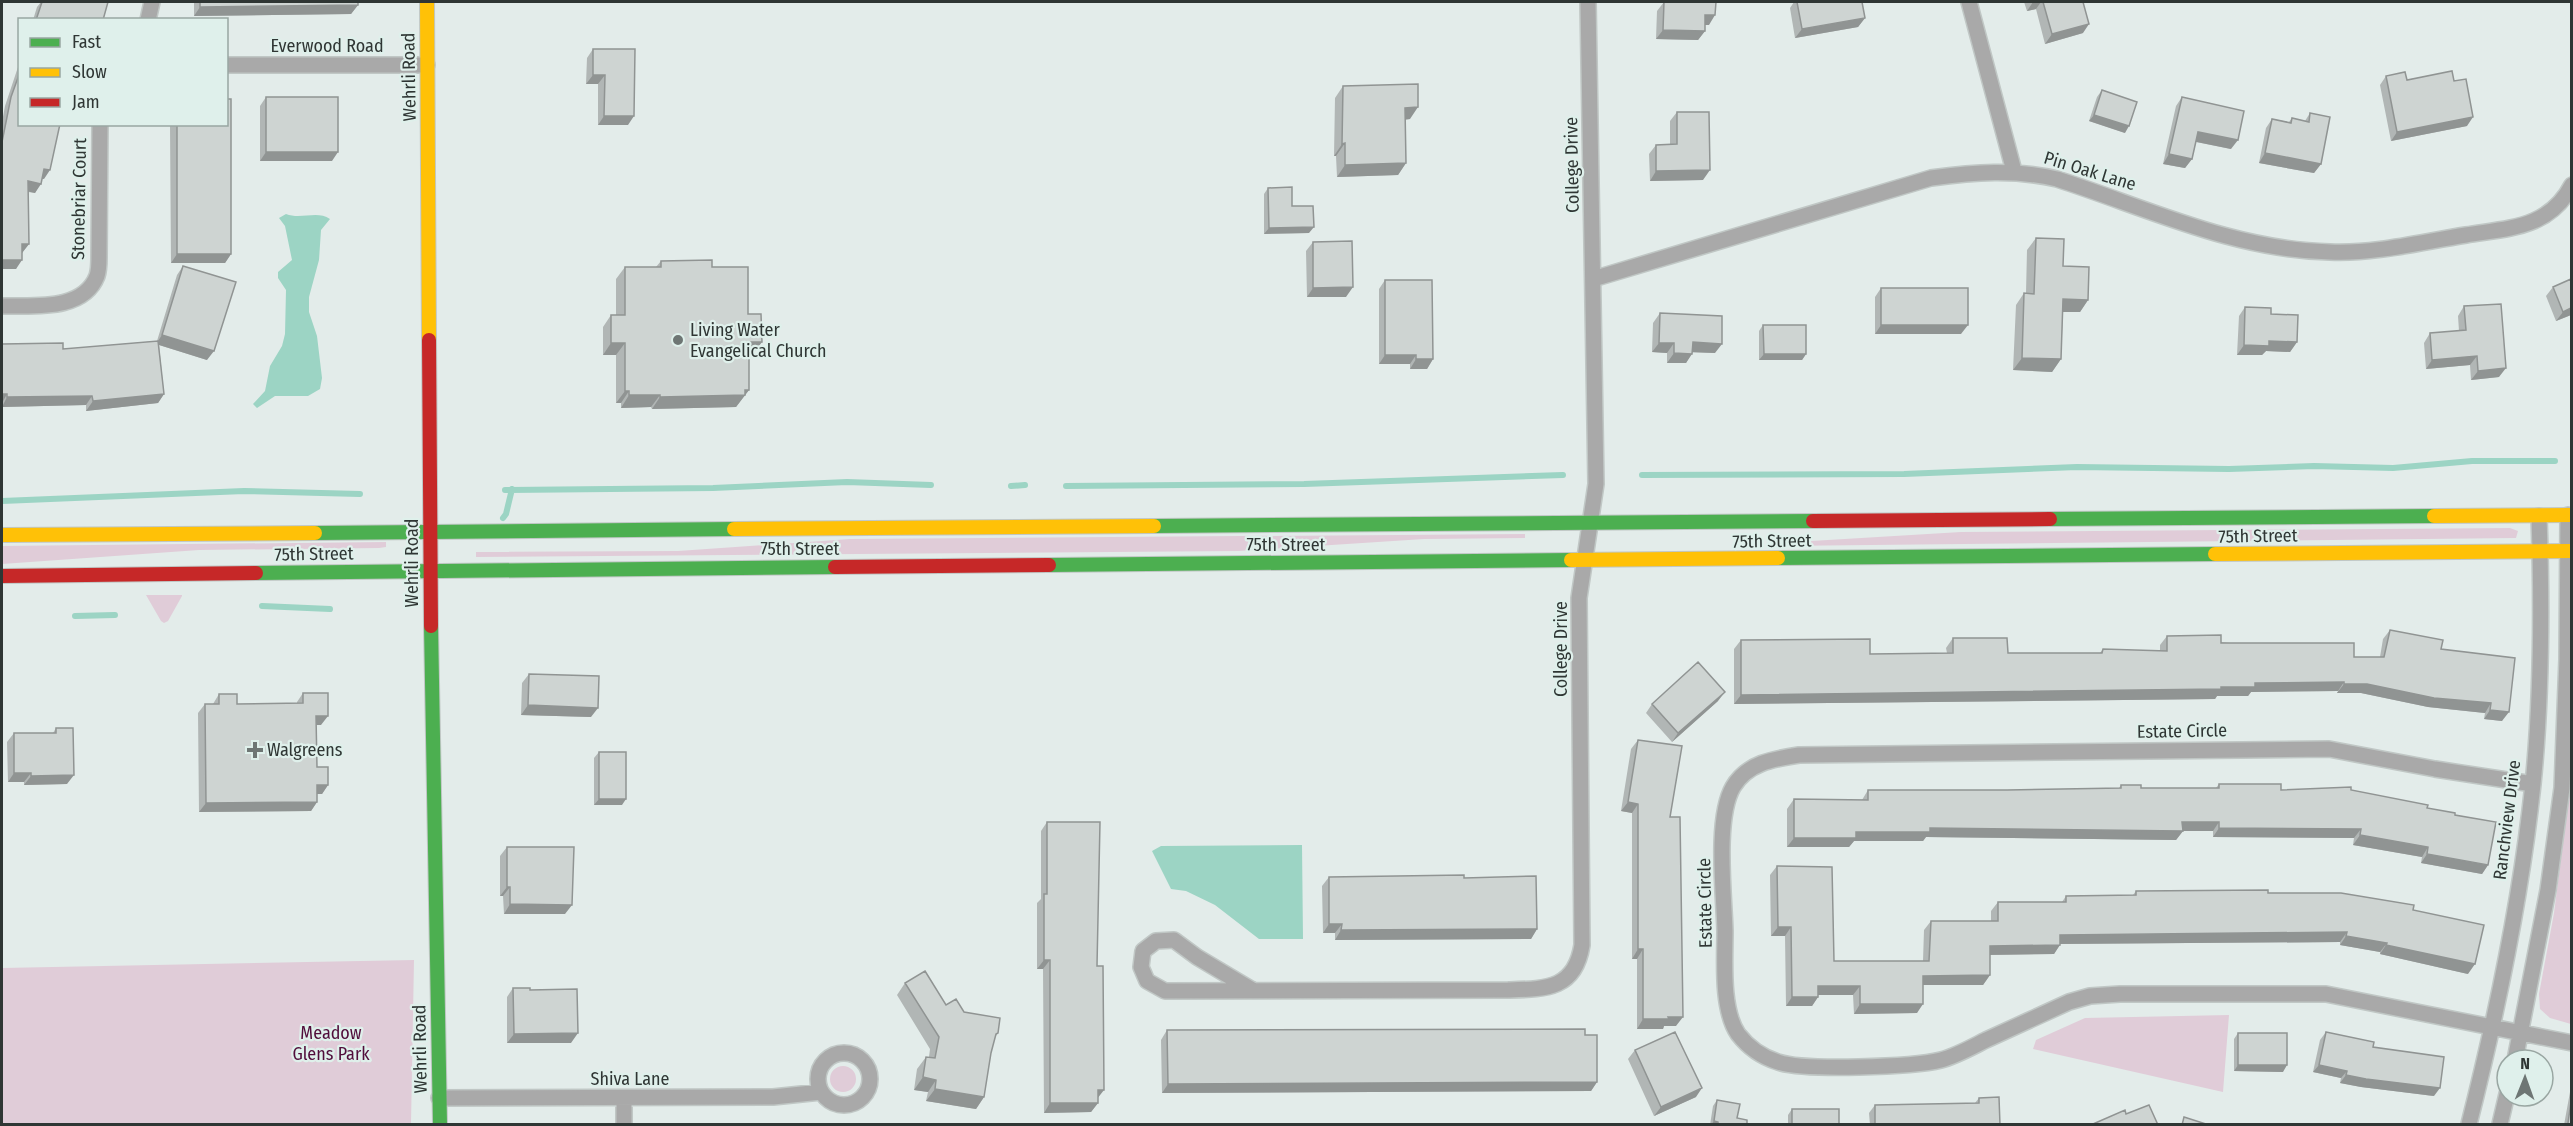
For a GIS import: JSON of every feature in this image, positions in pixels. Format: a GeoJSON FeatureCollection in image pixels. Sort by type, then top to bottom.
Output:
{"type":"FeatureCollection","features":[{"type":"Feature","properties":{"kind":"main road","name":"Wehrli Road"},"geometry":{"type":"LineString","coordinates":[[427,2],[430,571],[440,1125]]}},
{"type":"Feature","properties":{"kind":"main road","name":"75th Street"},"geometry":{"type":"LineString","coordinates":[[2,535],[2570,515]]}},
{"type":"Feature","properties":{"kind":"main road","name":"75th Street"},"geometry":{"type":"LineString","coordinates":[[2,576],[2570,551]]}},
{"type":"Feature","properties":{"kind":"street"},"geometry":{"type":"LineString","coordinates":[[148,18],[152,2]]}},
{"type":"Feature","properties":{"kind":"street","name":"College Drive"},"geometry":{"type":"LineString","coordinates":[[1254,991],[1197,957],[1174,940],[1156,941],[1143,951],[1141,967],[1147,981],[1165,991],[1254,991],[1543,989],[1555,985],[1574,971],[1580,960],[1582,945],[1580,598],[1596,484],[1588,2]]}},
{"type":"Feature","properties":{"kind":"street"},"geometry":{"type":"LineString","coordinates":[[1969,2],[2014,171]]}},
{"type":"Feature","properties":{"kind":"street","name":"Everwood Road"},"geometry":{"type":"LineString","coordinates":[[228,65],[427,65]]}},
{"type":"Feature","properties":{"kind":"street","name":"Stonebriar Court"},"geometry":{"type":"LineString","coordinates":[[2,306],[47,305],[69,301],[86,292],[97,275],[100,126]]}},
{"type":"Feature","properties":{"kind":"street","name":"Pin Oak Lane"},"geometry":{"type":"LineString","coordinates":[[1593,279],[1932,178],[1981,171],[2014,171],[2057,179],[2243,242],[2282,249],[2331,252],[2360,251],[2517,228],[2547,214],[2570,187]]}},
{"type":"Feature","properties":{"kind":"street","name":"Ranchview Drive"},"geometry":{"type":"LineString","coordinates":[[2469,1125],[2507,1029],[2548,890],[2562,788],[2570,515]]}},
{"type":"Feature","properties":{"kind":"street","name":"Ranchview Drive"},"geometry":{"type":"LineString","coordinates":[[2512,1048],[2507,1029],[2517,891],[2533,784],[2541,645],[2539,516]]}},
{"type":"Feature","properties":{"kind":"street","name":"Estate Circle"},"geometry":{"type":"LineString","coordinates":[[2533,784],[2435,770],[2329,749],[1799,755],[1772,759],[1755,766],[1741,776],[1732,789],[1724,819],[1726,987],[1730,1014],[1738,1033],[1749,1046],[1777,1062],[1799,1066],[1905,1065],[1941,1059],[2069,1002],[2090,996],[2120,994],[2326,994],[2426,1016],[2507,1029],[2571,1043]]}},
{"type":"Feature","properties":{"kind":"street","name":"Shiva Lane"},"geometry":{"type":"LineString","coordinates":[[439,1098],[773,1097],[821,1092]]}},
{"type":"Feature","properties":{"kind":"street"},"geometry":{"type":"LineString","coordinates":[[624,1098],[624,1125]]}},
{"type":"Feature","properties":{"kind":"street"},"geometry":{"type":"LineString","coordinates":[[2500,1125],[2504,1108]]}},
{"type":"Feature","properties":{"kind":"green space"},"geometry":{"type":"Polygon","coordinates":[[[2510,528],[2518,531],[2516,538],[1776,546],[1776,543],[1961,532],[2510,528]]]}},
{"type":"Feature","properties":{"kind":"green space"},"geometry":{"type":"Polygon","coordinates":[[[1525,534],[1525,538],[1424,539],[1239,551],[476,557],[476,552],[678,551],[850,539],[1525,534]]]}},
{"type":"Feature","properties":{"kind":"green space"},"geometry":{"type":"Polygon","coordinates":[[[386,542],[386,547],[379,548],[199,550],[2,564],[2,546],[386,542]]]}},
{"type":"Feature","properties":{"kind":"green space"},"geometry":{"type":"Polygon","coordinates":[[[146,595],[182,596],[168,621],[164,623],[146,595]]]}},
{"type":"Feature","properties":{"kind":"green space"},"geometry":{"type":"Polygon","coordinates":[[[2571,781],[2572,1024],[2550,1018],[2540,1009],[2539,994],[2554,913],[2571,781]]]}},
{"type":"Feature","properties":{"kind":"green space","name":"Meadow Glens Park"},"geometry":{"type":"Polygon","coordinates":[[[414,960],[411,1124],[2,1124],[2,968],[414,960]]]}},
{"type":"Feature","properties":{"kind":"green space"},"geometry":{"type":"Polygon","coordinates":[[[2229,1015],[2223,1092],[2033,1049],[2036,1040],[2085,1018],[2229,1015]]]}},
{"type":"Feature","properties":{"kind":"green space"},"geometry":{"type":"Polygon","coordinates":[[[843,1066],[852,1070],[856,1079],[852,1088],[843,1092],[834,1088],[830,1079],[834,1070],[843,1066]]]}},
{"type":"Feature","properties":{"kind":"shaded area"},"geometry":{"type":"Polygon","coordinates":[[[286,214],[292,216],[320,215],[330,219],[321,230],[319,260],[309,297],[309,312],[317,336],[322,378],[320,389],[308,396],[275,396],[257,408],[253,404],[265,391],[270,366],[282,346],[285,334],[286,290],[278,278],[278,272],[292,260],[285,226],[279,218],[286,214]]]}},
{"type":"Feature","properties":{"kind":"shaded area"},"geometry":{"type":"Polygon","coordinates":[[[1302,845],[1303,939],[1259,939],[1215,905],[1186,891],[1171,889],[1152,851],[1161,846],[1302,845]]]}},
{"type":"Feature","properties":{"kind":"building"},"geometry":{"type":"Polygon","coordinates":[[[42,2],[108,2],[104,18],[37,18],[42,2]]]}},
{"type":"Feature","properties":{"kind":"building"},"geometry":{"type":"Polygon","coordinates":[[[200,2],[358,2],[358,5],[200,7],[200,2]]]}},
{"type":"Feature","properties":{"kind":"building"},"geometry":{"type":"Polygon","coordinates":[[[1664,2],[1716,2],[1715,15],[1705,15],[1705,31],[1663,30],[1664,2]]]}},
{"type":"Feature","properties":{"kind":"building"},"geometry":{"type":"Polygon","coordinates":[[[1797,2],[1862,2],[1865,18],[1802,29],[1797,2]]]}},
{"type":"Feature","properties":{"kind":"building"},"geometry":{"type":"Polygon","coordinates":[[[2043,2],[2083,2],[2089,24],[2052,34],[2043,2]]]}},
{"type":"Feature","properties":{"kind":"building"},"geometry":{"type":"Polygon","coordinates":[[[593,49],[635,49],[634,116],[604,116],[605,75],[593,75],[593,49]]]}},
{"type":"Feature","properties":{"kind":"building"},"geometry":{"type":"Polygon","coordinates":[[[2452,71],[2454,81],[2466,79],[2473,117],[2397,132],[2386,76],[2405,72],[2407,80],[2452,71]]]}},
{"type":"Feature","properties":{"kind":"building"},"geometry":{"type":"Polygon","coordinates":[[[18,78],[18,126],[60,126],[50,170],[44,169],[41,184],[28,181],[29,244],[22,244],[22,260],[2,260],[2,142],[11,97],[18,78]]]}},
{"type":"Feature","properties":{"kind":"building"},"geometry":{"type":"Polygon","coordinates":[[[1418,84],[1418,107],[1405,108],[1406,163],[1345,165],[1345,143],[1342,144],[1343,86],[1418,84]]]}},
{"type":"Feature","properties":{"kind":"building"},"geometry":{"type":"Polygon","coordinates":[[[2102,90],[2137,102],[2129,126],[2094,115],[2102,90]]]}},
{"type":"Feature","properties":{"kind":"building"},"geometry":{"type":"Polygon","coordinates":[[[266,97],[338,97],[338,152],[266,152],[266,97]]]}},
{"type":"Feature","properties":{"kind":"building"},"geometry":{"type":"Polygon","coordinates":[[[2182,97],[2244,111],[2238,140],[2198,132],[2192,159],[2169,154],[2182,97]]]}},
{"type":"Feature","properties":{"kind":"building"},"geometry":{"type":"Polygon","coordinates":[[[228,99],[231,99],[231,254],[177,254],[177,126],[228,126],[228,99]]]}},
{"type":"Feature","properties":{"kind":"building"},"geometry":{"type":"Polygon","coordinates":[[[1677,112],[1709,112],[1710,170],[1656,171],[1656,145],[1677,144],[1677,112]]]}},
{"type":"Feature","properties":{"kind":"building"},"geometry":{"type":"Polygon","coordinates":[[[2310,113],[2330,117],[2321,164],[2265,153],[2272,119],[2291,123],[2292,118],[2309,122],[2310,113]]]}},
{"type":"Feature","properties":{"kind":"building"},"geometry":{"type":"Polygon","coordinates":[[[1292,187],[1292,206],[1313,206],[1314,227],[1269,228],[1268,188],[1292,187]]]}},
{"type":"Feature","properties":{"kind":"building"},"geometry":{"type":"Polygon","coordinates":[[[2036,238],[2064,239],[2063,266],[2089,267],[2088,300],[2063,299],[2061,359],[2022,358],[2024,293],[2034,294],[2036,238]]]}},
{"type":"Feature","properties":{"kind":"building"},"geometry":{"type":"Polygon","coordinates":[[[1352,241],[1353,287],[1313,288],[1313,242],[1352,241]]]}},
{"type":"Feature","properties":{"kind":"building","name":"Living Water Evangelical Church"},"geometry":{"type":"Polygon","coordinates":[[[712,260],[712,267],[748,267],[748,314],[761,314],[762,342],[749,342],[749,390],[745,390],[745,395],[660,397],[660,395],[629,395],[629,391],[625,391],[625,343],[611,343],[611,315],[625,315],[625,267],[661,267],[661,261],[712,260]]]}},
{"type":"Feature","properties":{"kind":"building"},"geometry":{"type":"Polygon","coordinates":[[[183,266],[236,282],[214,351],[162,335],[183,266]]]}},
{"type":"Feature","properties":{"kind":"building"},"geometry":{"type":"Polygon","coordinates":[[[2571,279],[2571,308],[2563,312],[2553,287],[2571,279]]]}},
{"type":"Feature","properties":{"kind":"building"},"geometry":{"type":"Polygon","coordinates":[[[1385,280],[1432,280],[1433,359],[1416,359],[1416,355],[1385,355],[1385,280]]]}},
{"type":"Feature","properties":{"kind":"building"},"geometry":{"type":"Polygon","coordinates":[[[1881,288],[1968,288],[1968,325],[1881,325],[1881,288]]]}},
{"type":"Feature","properties":{"kind":"building"},"geometry":{"type":"Polygon","coordinates":[[[2501,304],[2506,368],[2478,371],[2477,356],[2432,360],[2430,333],[2466,330],[2464,306],[2501,304]]]}},
{"type":"Feature","properties":{"kind":"building"},"geometry":{"type":"Polygon","coordinates":[[[2245,307],[2271,308],[2271,314],[2298,315],[2297,342],[2269,341],[2269,346],[2244,345],[2245,307]]]}},
{"type":"Feature","properties":{"kind":"building"},"geometry":{"type":"Polygon","coordinates":[[[1660,313],[1722,316],[1722,344],[1693,342],[1692,354],[1674,353],[1674,343],[1659,343],[1660,313]]]}},
{"type":"Feature","properties":{"kind":"building"},"geometry":{"type":"Polygon","coordinates":[[[1763,325],[1806,325],[1806,354],[1764,354],[1763,325]]]}},
{"type":"Feature","properties":{"kind":"building"},"geometry":{"type":"Polygon","coordinates":[[[158,341],[164,394],[93,401],[92,396],[7,397],[7,394],[2,394],[2,344],[63,343],[63,349],[158,341]]]}},
{"type":"Feature","properties":{"kind":"building"},"geometry":{"type":"Polygon","coordinates":[[[2390,630],[2443,640],[2441,649],[2515,658],[2509,712],[2490,710],[2491,703],[2434,698],[2367,684],[2344,684],[2344,682],[2255,683],[2255,687],[2221,687],[2221,689],[1741,695],[1741,640],[1870,639],[1870,654],[1953,653],[1953,638],[2007,638],[2008,653],[2102,653],[2103,649],[2167,651],[2167,636],[2221,635],[2221,643],[2354,643],[2354,657],[2384,657],[2390,630]]]}},
{"type":"Feature","properties":{"kind":"building"},"geometry":{"type":"Polygon","coordinates":[[[1698,662],[1725,692],[1678,733],[1652,704],[1698,662]]]}},
{"type":"Feature","properties":{"kind":"building"},"geometry":{"type":"Polygon","coordinates":[[[529,674],[599,676],[598,708],[528,705],[529,674]]]}},
{"type":"Feature","properties":{"kind":"building","name":"Walgreens"},"geometry":{"type":"Polygon","coordinates":[[[303,693],[328,693],[328,716],[316,716],[317,767],[328,767],[328,785],[317,785],[317,802],[206,803],[205,704],[219,704],[219,694],[237,694],[237,704],[303,703],[303,693]]]}},
{"type":"Feature","properties":{"kind":"building"},"geometry":{"type":"Polygon","coordinates":[[[56,728],[73,728],[74,775],[31,776],[31,773],[14,773],[14,733],[56,733],[56,728]]]}},
{"type":"Feature","properties":{"kind":"building"},"geometry":{"type":"Polygon","coordinates":[[[1638,740],[1682,746],[1670,817],[1680,817],[1683,1017],[1668,1017],[1669,1019],[1643,1019],[1643,949],[1638,949],[1638,804],[1628,802],[1638,740]]]}},
{"type":"Feature","properties":{"kind":"building"},"geometry":{"type":"Polygon","coordinates":[[[599,752],[626,752],[626,799],[599,799],[599,752]]]}},
{"type":"Feature","properties":{"kind":"building"},"geometry":{"type":"Polygon","coordinates":[[[2219,784],[2281,784],[2281,790],[2351,787],[2351,790],[2428,805],[2427,808],[2455,813],[2455,815],[2496,822],[2488,865],[2427,854],[2428,847],[2360,835],[2361,829],[2219,828],[2219,822],[2182,822],[2183,831],[1930,828],[1930,832],[1856,832],[1856,838],[1794,838],[1794,799],[1868,800],[1868,790],[2121,788],[2121,785],[2141,785],[2141,788],[2219,788],[2219,784]]]}},
{"type":"Feature","properties":{"kind":"building"},"geometry":{"type":"Polygon","coordinates":[[[1047,822],[1100,822],[1097,966],[1103,966],[1104,1090],[1098,1090],[1098,1103],[1050,1103],[1050,960],[1044,960],[1047,822]]]}},
{"type":"Feature","properties":{"kind":"building"},"geometry":{"type":"Polygon","coordinates":[[[507,847],[574,847],[572,905],[510,904],[510,887],[507,887],[507,847]]]}},
{"type":"Feature","properties":{"kind":"building"},"geometry":{"type":"Polygon","coordinates":[[[1777,866],[1832,867],[1834,961],[1929,961],[1931,921],[1998,921],[1998,902],[2066,902],[2066,896],[2136,895],[2136,891],[2268,890],[2268,893],[2341,893],[2414,905],[2413,910],[2484,925],[2475,964],[2386,945],[2387,943],[2346,936],[2347,932],[2060,935],[2060,945],[1990,946],[1990,975],[1923,976],[1923,1004],[1860,1004],[1860,986],[1818,986],[1818,997],[1792,997],[1791,927],[1778,927],[1777,866]]]}},
{"type":"Feature","properties":{"kind":"building"},"geometry":{"type":"Polygon","coordinates":[[[1464,875],[1464,878],[1536,876],[1537,929],[1341,930],[1342,924],[1329,924],[1329,877],[1464,875]]]}},
{"type":"Feature","properties":{"kind":"building"},"geometry":{"type":"Polygon","coordinates":[[[925,971],[946,1005],[956,999],[964,1012],[1000,1018],[991,1053],[984,1097],[935,1089],[936,1080],[923,1077],[926,1057],[935,1058],[939,1037],[905,983],[925,971]]]}},
{"type":"Feature","properties":{"kind":"building"},"geometry":{"type":"Polygon","coordinates":[[[513,988],[577,989],[578,1033],[514,1034],[513,988]]]}},
{"type":"Feature","properties":{"kind":"building"},"geometry":{"type":"Polygon","coordinates":[[[1585,1029],[1585,1035],[1597,1035],[1597,1082],[1168,1084],[1167,1030],[1585,1029]]]}},
{"type":"Feature","properties":{"kind":"building"},"geometry":{"type":"Polygon","coordinates":[[[1675,1032],[1702,1088],[1661,1107],[1635,1050],[1675,1032]]]}},
{"type":"Feature","properties":{"kind":"building"},"geometry":{"type":"Polygon","coordinates":[[[2326,1032],[2374,1042],[2373,1047],[2444,1057],[2440,1088],[2366,1079],[2346,1075],[2347,1071],[2319,1065],[2326,1032]]]}},
{"type":"Feature","properties":{"kind":"building"},"geometry":{"type":"Polygon","coordinates":[[[2238,1033],[2287,1033],[2287,1065],[2238,1065],[2238,1033]]]}},
{"type":"Feature","properties":{"kind":"building"},"geometry":{"type":"Polygon","coordinates":[[[1999,1097],[2000,1125],[1875,1125],[1875,1105],[1979,1103],[1979,1098],[1999,1097]]]}},
{"type":"Feature","properties":{"kind":"building"},"geometry":{"type":"Polygon","coordinates":[[[1717,1100],[1740,1104],[1737,1118],[1747,1120],[1747,1125],[1718,1125],[1718,1122],[1714,1121],[1717,1100]]]}},
{"type":"Feature","properties":{"kind":"building"},"geometry":{"type":"Polygon","coordinates":[[[2571,1102],[2571,1125],[2567,1125],[2568,1123],[2571,1102]]]}},
{"type":"Feature","properties":{"kind":"building"},"geometry":{"type":"Polygon","coordinates":[[[2149,1105],[2158,1125],[2093,1124],[2125,1110],[2126,1114],[2149,1105]]]}},
{"type":"Feature","properties":{"kind":"building"},"geometry":{"type":"Polygon","coordinates":[[[1792,1109],[1839,1109],[1839,1125],[1792,1125],[1792,1109]]]}},
{"type":"Feature","properties":{"kind":"building"},"geometry":{"type":"Polygon","coordinates":[[[2184,1117],[2209,1125],[2182,1125],[2184,1117]]]}},
{"type":"Feature","properties":{"kind":"waterway"},"geometry":{"type":"LineString","coordinates":[[1642,475],[1904,474],[2077,467],[2393,468],[2472,461],[2555,461]]}},
{"type":"Feature","properties":{"kind":"waterway"},"geometry":{"type":"LineString","coordinates":[[1066,486],[1304,484],[1563,475]]}},
{"type":"Feature","properties":{"kind":"waterway"},"geometry":{"type":"LineString","coordinates":[[505,490],[713,488],[847,482],[931,485]]}},
{"type":"Feature","properties":{"kind":"waterway"},"geometry":{"type":"LineString","coordinates":[[1011,486],[1025,485]]}},
{"type":"Feature","properties":{"kind":"waterway"},"geometry":{"type":"LineString","coordinates":[[503,518],[512,489]]}},
{"type":"Feature","properties":{"kind":"waterway"},"geometry":{"type":"LineString","coordinates":[[2,501],[244,491],[360,494]]}},
{"type":"Feature","properties":{"kind":"waterway"},"geometry":{"type":"LineString","coordinates":[[262,606],[330,609]]}},
{"type":"Feature","properties":{"kind":"waterway"},"geometry":{"type":"LineString","coordinates":[[75,616],[115,615]]}},
{"type":"Feature","properties":{"kind":"traffic: fast"},"geometry":{"type":"LineString","coordinates":[[2050,519],[2434,516]]}},
{"type":"Feature","properties":{"kind":"traffic: fast"},"geometry":{"type":"LineString","coordinates":[[1154,526],[1813,521]]}},
{"type":"Feature","properties":{"kind":"traffic: fast"},"geometry":{"type":"LineString","coordinates":[[315,533],[734,529]]}},
{"type":"Feature","properties":{"kind":"traffic: fast"},"geometry":{"type":"LineString","coordinates":[[1778,558],[2215,554]]}},
{"type":"Feature","properties":{"kind":"traffic: fast"},"geometry":{"type":"LineString","coordinates":[[1049,565],[1571,560]]}},
{"type":"Feature","properties":{"kind":"traffic: fast"},"geometry":{"type":"LineString","coordinates":[[256,573],[835,567]]}},
{"type":"Feature","properties":{"kind":"traffic: fast"},"geometry":{"type":"LineString","coordinates":[[431,626],[440,1124]]}},
{"type":"Feature","properties":{"kind":"traffic: slow"},"geometry":{"type":"LineString","coordinates":[[427,2],[429,340]]}},
{"type":"Feature","properties":{"kind":"traffic: slow"},"geometry":{"type":"LineString","coordinates":[[2434,516],[2572,515]]}},
{"type":"Feature","properties":{"kind":"traffic: slow"},"geometry":{"type":"LineString","coordinates":[[734,529],[1154,526]]}},
{"type":"Feature","properties":{"kind":"traffic: slow"},"geometry":{"type":"LineString","coordinates":[[2,535],[315,533]]}},
{"type":"Feature","properties":{"kind":"traffic: slow"},"geometry":{"type":"LineString","coordinates":[[2215,554],[2572,551]]}},
{"type":"Feature","properties":{"kind":"traffic: slow"},"geometry":{"type":"LineString","coordinates":[[1571,560],[1778,558]]}},
{"type":"Feature","properties":{"kind":"traffic: jam"},"geometry":{"type":"LineString","coordinates":[[429,340],[431,626]]}},
{"type":"Feature","properties":{"kind":"traffic: jam"},"geometry":{"type":"LineString","coordinates":[[1813,521],[2050,519]]}},
{"type":"Feature","properties":{"kind":"traffic: jam"},"geometry":{"type":"LineString","coordinates":[[835,567],[1049,565]]}},
{"type":"Feature","properties":{"kind":"traffic: jam"},"geometry":{"type":"LineString","coordinates":[[2,576],[256,573]]}},
{"type":"Feature","properties":{"kind":"place","name":"Living Water Evangelical Church"},"geometry":{"type":"Point","coordinates":[678,340]}},
{"type":"Feature","properties":{"kind":"place","name":"Walgreens"},"geometry":{"type":"Point","coordinates":[255,750]}}]}
